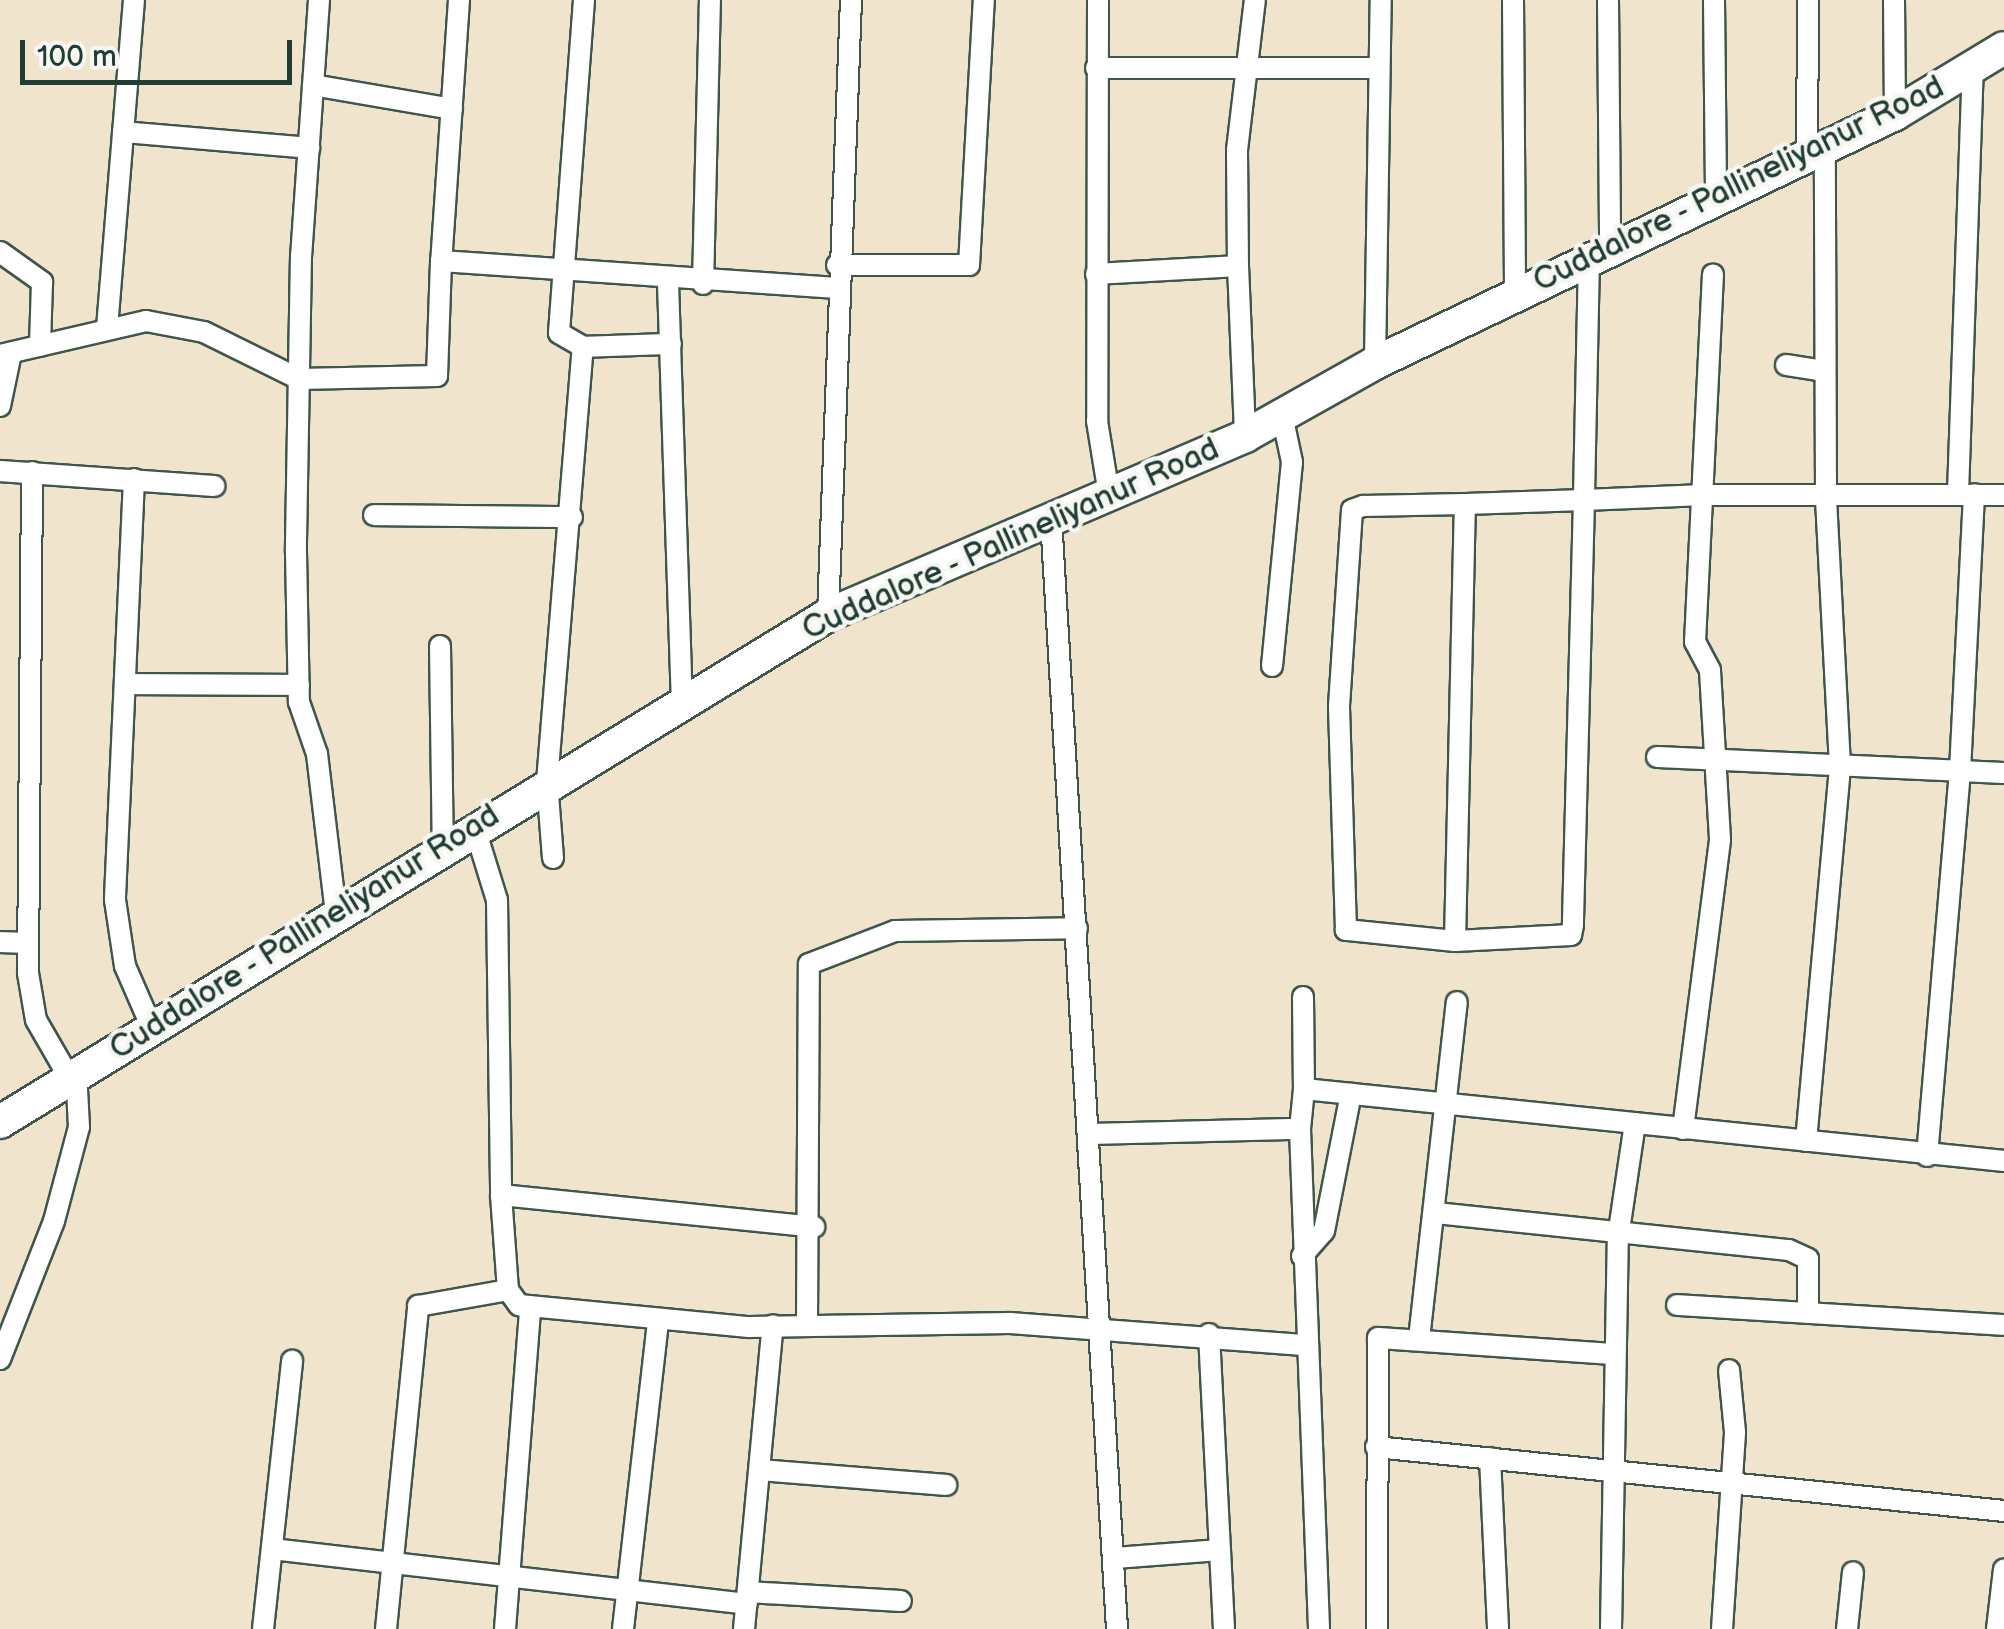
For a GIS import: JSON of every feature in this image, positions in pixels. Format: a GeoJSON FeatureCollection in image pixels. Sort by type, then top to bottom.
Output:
{"type":"FeatureCollection","features":[{"type":"Feature","properties":{"kind":"main road","name":"Cuddalore - Pallineliyanur Road"},"geometry":{"type":"LineString","coordinates":[[0,1122],[547,782],[828,615],[1244,436],[1375,363],[1894,114],[2004,48]]}},
{"type":"Feature","properties":{"kind":"street"},"geometry":{"type":"LineString","coordinates":[[107,328],[134,0]]}},
{"type":"Feature","properties":{"kind":"street"},"geometry":{"type":"LineString","coordinates":[[319,0],[299,379],[299,685],[317,754],[336,914]]}},
{"type":"Feature","properties":{"kind":"street"},"geometry":{"type":"LineString","coordinates":[[0,406],[5,354],[107,328],[176,322],[299,379],[437,376],[459,0]]}},
{"type":"Feature","properties":{"kind":"street"},"geometry":{"type":"LineString","coordinates":[[584,0],[558,333],[583,346],[671,344]]}},
{"type":"Feature","properties":{"kind":"street"},"geometry":{"type":"LineString","coordinates":[[702,284],[710,0]]}},
{"type":"Feature","properties":{"kind":"street"},"geometry":{"type":"LineString","coordinates":[[828,615],[836,288],[851,0]]}},
{"type":"Feature","properties":{"kind":"street"},"geometry":{"type":"LineString","coordinates":[[837,266],[969,264],[984,0]]}},
{"type":"Feature","properties":{"kind":"street"},"geometry":{"type":"LineString","coordinates":[[1098,0],[1097,422],[1109,494]]}},
{"type":"Feature","properties":{"kind":"street"},"geometry":{"type":"LineString","coordinates":[[1244,436],[1238,150],[1253,68],[1256,0]]}},
{"type":"Feature","properties":{"kind":"street"},"geometry":{"type":"LineString","coordinates":[[1375,363],[1381,0]]}},
{"type":"Feature","properties":{"kind":"street"},"geometry":{"type":"LineString","coordinates":[[1513,0],[1515,296]]}},
{"type":"Feature","properties":{"kind":"street"},"geometry":{"type":"LineString","coordinates":[[1608,0],[1600,253],[1584,500],[1571,935],[1455,940],[1355,934],[1342,923],[1339,706],[1352,510],[1465,504],[1584,500],[1704,495],[2004,495]]}},
{"type":"Feature","properties":{"kind":"street"},"geometry":{"type":"LineString","coordinates":[[1714,0],[1716,198]]}},
{"type":"Feature","properties":{"kind":"street"},"geometry":{"type":"LineString","coordinates":[[1806,1141],[1840,766],[1808,0]]}},
{"type":"Feature","properties":{"kind":"street"},"geometry":{"type":"LineString","coordinates":[[1894,0],[1894,114]]}},
{"type":"Feature","properties":{"kind":"street"},"geometry":{"type":"LineString","coordinates":[[1927,1156],[1960,771],[1973,66]]}},
{"type":"Feature","properties":{"kind":"street"},"geometry":{"type":"LineString","coordinates":[[1096,68],[1379,68]]}},
{"type":"Feature","properties":{"kind":"street"},"geometry":{"type":"LineString","coordinates":[[314,85],[452,109]]}},
{"type":"Feature","properties":{"kind":"street"},"geometry":{"type":"LineString","coordinates":[[123,132],[309,148]]}},
{"type":"Feature","properties":{"kind":"street"},"geometry":{"type":"LineString","coordinates":[[0,252],[42,282],[40,346]]}},
{"type":"Feature","properties":{"kind":"street"},"geometry":{"type":"LineString","coordinates":[[441,261],[668,283],[836,288]]}},
{"type":"Feature","properties":{"kind":"street"},"geometry":{"type":"LineString","coordinates":[[1096,274],[1238,266]]}},
{"type":"Feature","properties":{"kind":"street"},"geometry":{"type":"LineString","coordinates":[[1682,1129],[1720,839],[1711,761],[1710,670],[1696,642],[1713,274]]}},
{"type":"Feature","properties":{"kind":"street"},"geometry":{"type":"LineString","coordinates":[[668,283],[682,702]]}},
{"type":"Feature","properties":{"kind":"street"},"geometry":{"type":"LineString","coordinates":[[553,858],[547,782],[572,518],[583,346]]}},
{"type":"Feature","properties":{"kind":"street"},"geometry":{"type":"LineString","coordinates":[[1786,365],[1825,371]]}},
{"type":"Feature","properties":{"kind":"street"},"geometry":{"type":"LineString","coordinates":[[1272,666],[1292,462],[1282,415]]}},
{"type":"Feature","properties":{"kind":"street"},"geometry":{"type":"LineString","coordinates":[[0,470],[214,486]]}},
{"type":"Feature","properties":{"kind":"street"},"geometry":{"type":"LineString","coordinates":[[0,1359],[71,1167],[79,1127],[72,1077],[36,1020],[27,943],[32,472]]}},
{"type":"Feature","properties":{"kind":"street"},"geometry":{"type":"LineString","coordinates":[[134,480],[116,928],[152,1028]]}},
{"type":"Feature","properties":{"kind":"street"},"geometry":{"type":"LineString","coordinates":[[1455,940],[1465,504]]}},
{"type":"Feature","properties":{"kind":"street"},"geometry":{"type":"LineString","coordinates":[[374,515],[572,518]]}},
{"type":"Feature","properties":{"kind":"street"},"geometry":{"type":"LineString","coordinates":[[1052,518],[1117,1629]]}},
{"type":"Feature","properties":{"kind":"street"},"geometry":{"type":"LineString","coordinates":[[440,646],[443,849]]}},
{"type":"Feature","properties":{"kind":"street"},"geometry":{"type":"LineString","coordinates":[[125,684],[299,685]]}},
{"type":"Feature","properties":{"kind":"street"},"geometry":{"type":"LineString","coordinates":[[1658,757],[2004,773]]}},
{"type":"Feature","properties":{"kind":"street"},"geometry":{"type":"LineString","coordinates":[[476,829],[497,900],[502,1195],[508,1290],[530,1308],[658,1322],[1102,1330],[1209,1334],[1303,1345]]}},
{"type":"Feature","properties":{"kind":"street"},"geometry":{"type":"LineString","coordinates":[[807,1322],[814,1227],[809,964],[896,931],[1077,928]]}},
{"type":"Feature","properties":{"kind":"street"},"geometry":{"type":"LineString","coordinates":[[0,942],[27,943]]}},
{"type":"Feature","properties":{"kind":"street"},"geometry":{"type":"LineString","coordinates":[[1302,997],[1303,1345],[1319,1629]]}},
{"type":"Feature","properties":{"kind":"street"},"geometry":{"type":"LineString","coordinates":[[1418,1339],[1452,1104],[1457,1002]]}},
{"type":"Feature","properties":{"kind":"street"},"geometry":{"type":"LineString","coordinates":[[1304,1089],[2004,1161]]}},
{"type":"Feature","properties":{"kind":"street"},"geometry":{"type":"LineString","coordinates":[[1302,1256],[1324,1230],[1351,1094]]}},
{"type":"Feature","properties":{"kind":"street"},"geometry":{"type":"LineString","coordinates":[[1612,1629],[1608,1470],[1618,1238],[1636,1124]]}},
{"type":"Feature","properties":{"kind":"street"},"geometry":{"type":"LineString","coordinates":[[1090,1134],[1300,1129]]}},
{"type":"Feature","properties":{"kind":"street"},"geometry":{"type":"LineString","coordinates":[[502,1195],[814,1227]]}},
{"type":"Feature","properties":{"kind":"street"},"geometry":{"type":"LineString","coordinates":[[1436,1214],[1618,1238],[1802,1253],[1808,1314]]}},
{"type":"Feature","properties":{"kind":"street"},"geometry":{"type":"LineString","coordinates":[[386,1629],[418,1306],[508,1290]]}},
{"type":"Feature","properties":{"kind":"street"},"geometry":{"type":"LineString","coordinates":[[1677,1306],[2004,1325]]}},
{"type":"Feature","properties":{"kind":"street"},"geometry":{"type":"LineString","coordinates":[[505,1629],[530,1308]]}},
{"type":"Feature","properties":{"kind":"street"},"geometry":{"type":"LineString","coordinates":[[622,1629],[658,1322]]}},
{"type":"Feature","properties":{"kind":"street"},"geometry":{"type":"LineString","coordinates":[[744,1629],[773,1325]]}},
{"type":"Feature","properties":{"kind":"street"},"geometry":{"type":"LineString","coordinates":[[1209,1334],[1224,1629]]}},
{"type":"Feature","properties":{"kind":"street"},"geometry":{"type":"LineString","coordinates":[[1377,1629],[1375,1344],[1418,1339],[1613,1354]]}},
{"type":"Feature","properties":{"kind":"street"},"geometry":{"type":"LineString","coordinates":[[263,1629],[292,1361]]}},
{"type":"Feature","properties":{"kind":"street"},"geometry":{"type":"LineString","coordinates":[[1722,1629],[1730,1483],[1729,1370]]}},
{"type":"Feature","properties":{"kind":"street"},"geometry":{"type":"LineString","coordinates":[[1376,1447],[2004,1511]]}},
{"type":"Feature","properties":{"kind":"street"},"geometry":{"type":"LineString","coordinates":[[1490,1458],[1498,1629]]}},
{"type":"Feature","properties":{"kind":"street"},"geometry":{"type":"LineString","coordinates":[[760,1470],[946,1485]]}},
{"type":"Feature","properties":{"kind":"street"},"geometry":{"type":"LineString","coordinates":[[272,1549],[626,1592],[901,1601]]}},
{"type":"Feature","properties":{"kind":"street"},"geometry":{"type":"LineString","coordinates":[[1115,1558],[1220,1550]]}},
{"type":"Feature","properties":{"kind":"street"},"geometry":{"type":"LineString","coordinates":[[1997,1629],[2004,1569]]}},
{"type":"Feature","properties":{"kind":"street"},"geometry":{"type":"LineString","coordinates":[[1847,1629],[1853,1572]]}}]}
